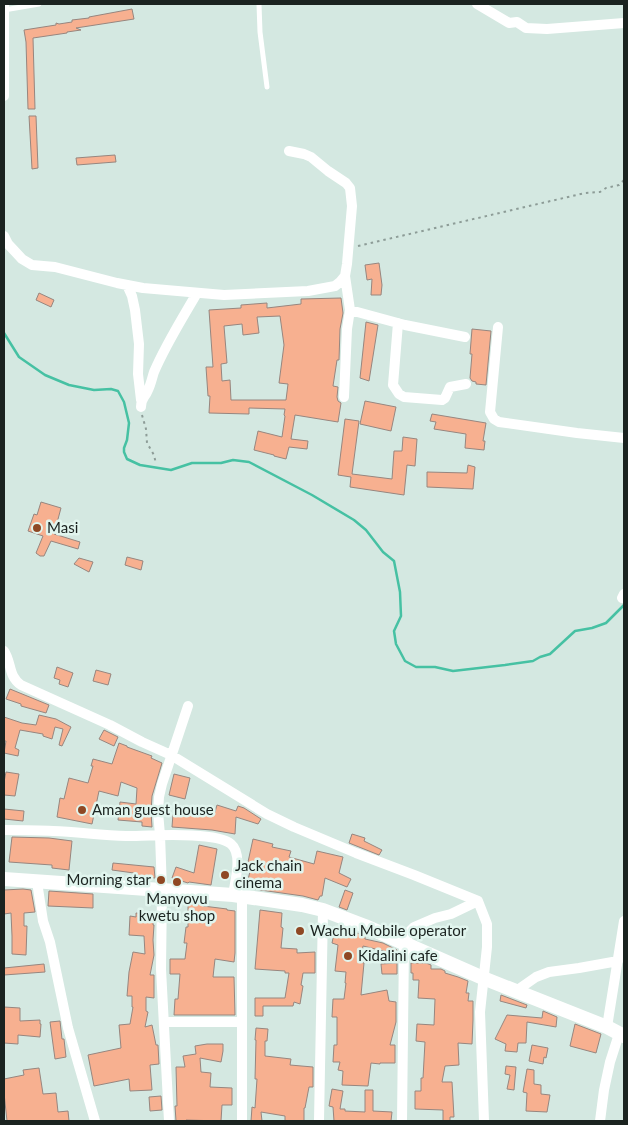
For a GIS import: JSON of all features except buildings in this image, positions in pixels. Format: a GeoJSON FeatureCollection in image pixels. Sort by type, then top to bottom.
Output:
{"type":"FeatureCollection","features":[{"type":"Feature","properties":{"kind":"street"},"geometry":{"type":"LineString","coordinates":[[477,4],[510,22],[517,22],[526,28],[547,29],[624,23]]}},
{"type":"Feature","properties":{"kind":"street"},"geometry":{"type":"LineString","coordinates":[[4,9],[4,96]]}},
{"type":"Feature","properties":{"kind":"street"},"geometry":{"type":"LineString","coordinates":[[289,151],[311,156],[350,188],[352,206],[344,276],[350,310],[347,329],[344,397]]}},
{"type":"Feature","properties":{"kind":"street"},"geometry":{"type":"LineString","coordinates":[[4,236],[8,244],[22,259],[32,264],[55,267],[143,288],[224,295],[308,291],[335,286],[344,276]]}},
{"type":"Feature","properties":{"kind":"street"},"geometry":{"type":"LineString","coordinates":[[127,285],[132,296],[138,329],[138,374],[141,404]]}},
{"type":"Feature","properties":{"kind":"street"},"geometry":{"type":"LineString","coordinates":[[141,404],[148,391],[153,374],[178,324],[197,294]]}},
{"type":"Feature","properties":{"kind":"street"},"geometry":{"type":"LineString","coordinates":[[350,310],[398,324],[465,337]]}},
{"type":"Feature","properties":{"kind":"street"},"geometry":{"type":"LineString","coordinates":[[398,324],[393,385],[399,394],[404,397],[442,400],[452,386],[466,384]]}},
{"type":"Feature","properties":{"kind":"street"},"geometry":{"type":"LineString","coordinates":[[498,327],[490,412],[494,419],[499,422],[624,438]]}},
{"type":"Feature","properties":{"kind":"street"},"geometry":{"type":"LineString","coordinates":[[4,651],[13,677],[21,685],[110,725],[171,756],[267,814],[294,827],[478,901],[487,924],[487,947],[480,1012],[484,1121]]}},
{"type":"Feature","properties":{"kind":"street"},"geometry":{"type":"LineString","coordinates":[[169,1121],[161,969],[162,890],[158,812],[162,784],[188,706]]}},
{"type":"Feature","properties":{"kind":"street"},"geometry":{"type":"LineString","coordinates":[[4,830],[126,836],[191,835],[220,839],[229,842],[236,850],[238,860],[237,895],[242,1022],[242,1121]]}},
{"type":"Feature","properties":{"kind":"street"},"geometry":{"type":"LineString","coordinates":[[4,879],[237,895],[323,910],[617,1032]]}},
{"type":"Feature","properties":{"kind":"street"},"geometry":{"type":"LineString","coordinates":[[37,882],[43,921],[50,942],[68,1028],[95,1121]]}},
{"type":"Feature","properties":{"kind":"street"},"geometry":{"type":"LineString","coordinates":[[402,1121],[404,944],[414,927],[435,918],[451,914],[478,901]]}},
{"type":"Feature","properties":{"kind":"street"},"geometry":{"type":"LineString","coordinates":[[319,1121],[323,910]]}},
{"type":"Feature","properties":{"kind":"street"},"geometry":{"type":"LineString","coordinates":[[600,1121],[604,1090],[617,1032],[618,961],[624,921]]}},
{"type":"Feature","properties":{"kind":"street"},"geometry":{"type":"LineString","coordinates":[[516,991],[536,977],[549,972],[618,961]]}},
{"type":"Feature","properties":{"kind":"street"},"geometry":{"type":"LineString","coordinates":[[164,1022],[242,1022]]}},
{"type":"Feature","properties":{"kind":"lane"},"geometry":{"type":"LineString","coordinates":[[4,9],[38,4]]}},
{"type":"Feature","properties":{"kind":"lane"},"geometry":{"type":"LineString","coordinates":[[259,4],[260,32],[267,87]]}},
{"type":"Feature","properties":{"kind":"path"},"geometry":{"type":"LineString","coordinates":[[348,248],[585,193],[600,192],[620,184],[624,180]]}},
{"type":"Feature","properties":{"kind":"path"},"geometry":{"type":"LineString","coordinates":[[620,184],[624,185]]}},
{"type":"Feature","properties":{"kind":"path"},"geometry":{"type":"LineString","coordinates":[[141,404],[147,443],[154,455],[156,464]]}},
{"type":"Feature","properties":{"kind":"waterway"},"geometry":{"type":"LineString","coordinates":[[4,333],[19,357],[45,375],[69,385],[94,390],[111,389],[118,391],[124,402],[129,423],[124,448],[127,459],[140,465],[171,470],[192,463],[221,463],[233,460],[249,462],[312,495],[354,520],[366,530],[383,552],[394,561],[400,592],[401,616],[394,631],[396,644],[405,661],[416,667],[435,667],[453,671],[533,661],[550,654],[575,631],[606,623],[624,605]]}},
{"type":"Feature","properties":{"kind":"place","name":"Masi"},"geometry":{"type":"Point","coordinates":[37,528]}},
{"type":"Feature","properties":{"kind":"place","name":"Aman guest house"},"geometry":{"type":"Point","coordinates":[82,810]}},
{"type":"Feature","properties":{"kind":"place","name":"Jack chain cinema"},"geometry":{"type":"Point","coordinates":[225,875]}},
{"type":"Feature","properties":{"kind":"place","name":"Morning star"},"geometry":{"type":"Point","coordinates":[161,880]}},
{"type":"Feature","properties":{"kind":"place","name":"Manyovu kwetu shop"},"geometry":{"type":"Point","coordinates":[177,882]}},
{"type":"Feature","properties":{"kind":"place","name":"Wachu Mobile operator"},"geometry":{"type":"Point","coordinates":[300,931]}},
{"type":"Feature","properties":{"kind":"place","name":"Kidalini cafe"},"geometry":{"type":"Point","coordinates":[348,956]}}]}
